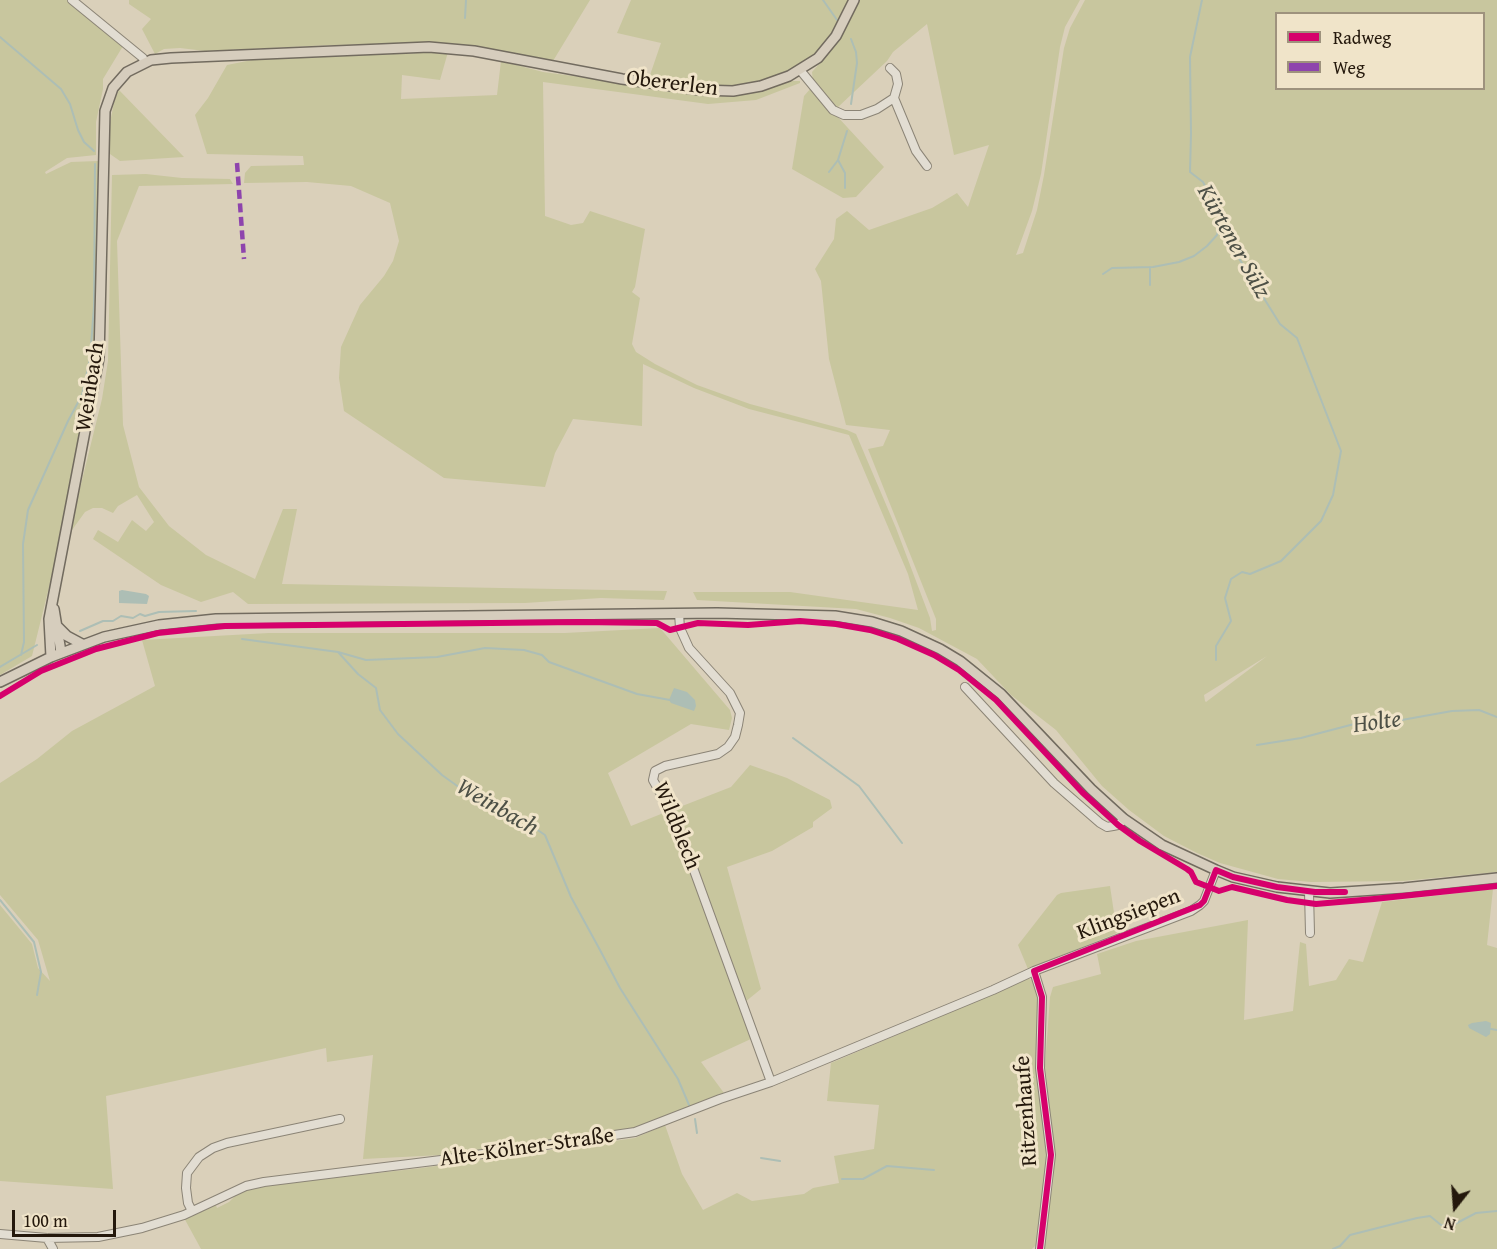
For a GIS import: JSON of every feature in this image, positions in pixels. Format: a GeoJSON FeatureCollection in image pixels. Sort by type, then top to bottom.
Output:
{"type":"FeatureCollection","features":[{"type":"Feature","properties":{"kind":"main road","name":"Obererlen"},"geometry":{"type":"LineString","coordinates":[[144,63],[161,59],[207,56],[406,48],[453,49],[700,90],[733,91],[761,86],[800,70],[818,58],[837,36],[854,0]]}},
{"type":"Feature","properties":{"kind":"main road","name":"Weinbach"},"geometry":{"type":"LineString","coordinates":[[51,657],[48,631],[99,358],[105,111],[117,82],[127,72],[144,63]]}},
{"type":"Feature","properties":{"kind":"main road","name":"Weinbach"},"geometry":{"type":"LineString","coordinates":[[53,603],[61,652]]}},
{"type":"Feature","properties":{"kind":"main road"},"geometry":{"type":"LineString","coordinates":[[0,682],[61,652],[120,632],[159,625],[239,618],[679,614],[835,616],[886,626],[923,641],[960,661],[1001,694],[1091,789],[1124,819],[1161,844],[1216,870],[1268,885],[1330,893],[1497,878]]}},
{"type":"Feature","properties":{"kind":"main road"},"geometry":{"type":"LineString","coordinates":[[56,626],[67,636],[82,644]]}},
{"type":"Feature","properties":{"kind":"street"},"geometry":{"type":"LineString","coordinates":[[72,0],[142,58],[144,63]]}},
{"type":"Feature","properties":{"kind":"street"},"geometry":{"type":"LineString","coordinates":[[890,68],[896,74],[898,84],[894,98],[916,151],[927,166]]}},
{"type":"Feature","properties":{"kind":"street"},"geometry":{"type":"LineString","coordinates":[[800,70],[833,110],[844,115],[861,115],[877,109],[894,98]]}},
{"type":"Feature","properties":{"kind":"street","name":"Wildblech"},"geometry":{"type":"LineString","coordinates":[[679,614],[680,628],[689,648],[730,693],[740,713],[735,737],[728,747],[718,754],[665,766],[655,771],[653,780],[676,821],[771,1082]]}},
{"type":"Feature","properties":{"kind":"street"},"geometry":{"type":"LineString","coordinates":[[965,687],[1054,783],[1100,823],[1107,827],[1113,826],[1118,825],[1124,819]]}},
{"type":"Feature","properties":{"kind":"street","name":"Klingsiepen"},"geometry":{"type":"LineString","coordinates":[[1034,971],[1200,905],[1204,901],[1216,870]]}},
{"type":"Feature","properties":{"kind":"street"},"geometry":{"type":"LineString","coordinates":[[1309,891],[1310,933]]}},
{"type":"Feature","properties":{"kind":"street","name":"Alte-Kölner-Straße"},"geometry":{"type":"LineString","coordinates":[[0,1234],[47,1238],[98,1237],[142,1228],[192,1211],[246,1186],[264,1182],[441,1160],[635,1132],[771,1082],[1034,971]]}},
{"type":"Feature","properties":{"kind":"street","name":"Ritzenhaufe"},"geometry":{"type":"LineString","coordinates":[[1034,971],[1042,998],[1040,1068],[1051,1155],[1040,1249]]}},
{"type":"Feature","properties":{"kind":"street"},"geometry":{"type":"LineString","coordinates":[[192,1211],[188,1203],[186,1188],[187,1173],[199,1157],[213,1148],[340,1119]]}},
{"type":"Feature","properties":{"kind":"street"},"geometry":{"type":"LineString","coordinates":[[47,1238],[53,1249]]}},
{"type":"Feature","properties":{"kind":"shaded area"},"geometry":{"type":"Polygon","coordinates":[[[0,0],[68,0],[123,46],[103,79],[96,122],[96,155],[67,158],[45,172],[46,174],[71,162],[98,161],[96,358],[52,575],[32,656],[0,675],[0,0]]]}},
{"type":"Feature","properties":{"kind":"shaded area"},"geometry":{"type":"Polygon","coordinates":[[[129,0],[590,0],[553,61],[468,46],[418,44],[331,45],[205,51],[180,48],[164,49],[155,54],[142,29],[151,19],[129,4],[129,0]]]}},
{"type":"Feature","properties":{"kind":"shaded area"},"geometry":{"type":"Polygon","coordinates":[[[631,0],[851,0],[834,34],[816,56],[788,74],[763,83],[735,87],[649,78],[661,43],[617,33],[631,0]]]}},
{"type":"Feature","properties":{"kind":"shaded area"},"geometry":{"type":"Polygon","coordinates":[[[858,0],[1080,0],[1065,27],[1041,174],[1032,211],[1016,255],[1023,253],[1037,210],[1064,48],[1070,28],[1085,0],[1497,0],[1497,872],[1403,881],[1311,882],[1278,879],[1220,863],[1164,836],[1129,810],[1102,786],[1056,730],[1011,695],[977,659],[919,628],[856,609],[697,600],[693,592],[790,592],[918,610],[908,574],[849,435],[749,409],[694,388],[643,364],[642,426],[573,419],[555,453],[545,487],[444,478],[344,411],[339,378],[341,347],[360,305],[384,276],[393,261],[399,241],[390,203],[351,186],[307,182],[244,183],[245,173],[251,166],[304,165],[303,156],[207,154],[195,115],[227,65],[257,59],[448,52],[440,80],[402,75],[401,99],[497,95],[501,61],[543,72],[700,93],[761,90],[791,81],[800,81],[800,83],[756,100],[708,104],[543,82],[545,216],[571,225],[583,223],[590,211],[645,229],[635,287],[632,292],[640,298],[632,344],[636,352],[697,385],[750,404],[856,434],[896,528],[930,618],[932,631],[936,630],[936,619],[868,449],[883,446],[890,430],[846,425],[829,359],[821,281],[815,269],[834,239],[836,219],[847,211],[869,230],[932,208],[957,193],[968,207],[989,145],[954,155],[927,24],[893,52],[887,61],[837,108],[813,82],[812,72],[840,40],[858,0]],[[1267,656],[1204,695],[1206,702],[1267,656]]]}},
{"type":"Feature","properties":{"kind":"shaded area"},"geometry":{"type":"Polygon","coordinates":[[[811,88],[884,167],[856,197],[843,198],[792,169],[804,96],[811,88]]]}},
{"type":"Feature","properties":{"kind":"shaded area"},"geometry":{"type":"Polygon","coordinates":[[[119,90],[184,157],[120,161],[110,154],[110,123],[119,90]]]}},
{"type":"Feature","properties":{"kind":"shaded area"},"geometry":{"type":"Polygon","coordinates":[[[146,174],[182,178],[230,179],[233,184],[139,186],[117,241],[123,425],[139,487],[169,526],[206,555],[255,579],[283,509],[297,509],[282,584],[667,591],[664,600],[601,598],[525,603],[248,604],[233,592],[201,602],[161,585],[93,539],[98,530],[118,542],[132,520],[146,531],[154,522],[137,495],[118,506],[113,513],[102,508],[93,508],[85,512],[72,530],[70,529],[102,399],[108,361],[112,175],[146,174]]]}},
{"type":"Feature","properties":{"kind":"shaded area"},"geometry":{"type":"Polygon","coordinates":[[[119,591],[146,594],[149,596],[147,604],[119,603],[119,591]]]}},
{"type":"Feature","properties":{"kind":"shaded area"},"geometry":{"type":"Polygon","coordinates":[[[660,628],[730,710],[732,718],[729,730],[691,724],[608,773],[631,826],[666,812],[675,829],[753,1038],[701,1062],[724,1093],[636,1128],[442,1155],[363,1159],[373,1055],[327,1062],[326,1048],[106,1096],[113,1189],[0,1181],[0,905],[32,944],[38,968],[50,981],[38,940],[0,895],[0,783],[37,759],[72,731],[155,686],[142,640],[269,633],[565,633],[660,628]]]}},
{"type":"Feature","properties":{"kind":"shaded area"},"geometry":{"type":"Polygon","coordinates":[[[674,688],[687,692],[695,700],[694,711],[671,703],[669,700],[674,688]]]}},
{"type":"Feature","properties":{"kind":"shaded area"},"geometry":{"type":"Polygon","coordinates":[[[750,765],[787,778],[830,800],[832,808],[813,822],[813,827],[772,851],[727,867],[761,989],[745,1002],[672,810],[731,787],[750,765]]]}},
{"type":"Feature","properties":{"kind":"shaded area"},"geometry":{"type":"Polygon","coordinates":[[[1110,886],[1117,933],[1028,969],[1018,945],[1057,895],[1110,886]]]}},
{"type":"Feature","properties":{"kind":"shaded area"},"geometry":{"type":"Polygon","coordinates":[[[1493,889],[1487,945],[1497,948],[1497,1249],[1041,1249],[1053,1184],[1055,1155],[1045,1066],[1050,997],[1053,987],[1101,974],[1097,954],[1136,941],[1248,920],[1244,1020],[1293,1011],[1300,942],[1306,944],[1309,986],[1336,980],[1349,959],[1363,962],[1382,902],[1493,889]]]}},
{"type":"Feature","properties":{"kind":"shaded area"},"geometry":{"type":"Polygon","coordinates":[[[1028,979],[1035,980],[1039,998],[1038,1068],[1048,1154],[1036,1245],[1032,1249],[201,1249],[183,1216],[214,1201],[217,1208],[229,1202],[243,1188],[422,1168],[635,1138],[665,1125],[682,1174],[703,1210],[737,1193],[752,1201],[804,1194],[813,1188],[839,1183],[834,1156],[874,1149],[879,1105],[827,1101],[831,1063],[1028,979]]]}},
{"type":"Feature","properties":{"kind":"shaded area"},"geometry":{"type":"Polygon","coordinates":[[[1486,1021],[1491,1023],[1490,1034],[1486,1037],[1469,1028],[1468,1025],[1472,1023],[1486,1021]]]}},
{"type":"Feature","properties":{"kind":"waterway"},"geometry":{"type":"LineString","coordinates":[[465,18],[466,0]]}},
{"type":"Feature","properties":{"kind":"waterway"},"geometry":{"type":"LineString","coordinates":[[823,0],[837,20]]}},
{"type":"Feature","properties":{"kind":"waterway","name":"Kürtener Sülz"},"geometry":{"type":"LineString","coordinates":[[1202,0],[1190,57],[1190,172],[1203,182],[1225,224],[1225,236],[1280,324],[1297,338],[1341,451],[1333,495],[1321,521],[1281,561],[1250,574],[1242,572],[1231,579],[1225,598],[1231,621],[1216,646],[1216,660]]}},
{"type":"Feature","properties":{"kind":"waterway"},"geometry":{"type":"LineString","coordinates":[[0,37],[61,89],[70,104],[84,142],[94,151]]}},
{"type":"Feature","properties":{"kind":"waterway"},"geometry":{"type":"LineString","coordinates":[[851,39],[857,63],[851,104]]}},
{"type":"Feature","properties":{"kind":"waterway"},"geometry":{"type":"LineString","coordinates":[[829,172],[838,160],[847,131]]}},
{"type":"Feature","properties":{"kind":"waterway"},"geometry":{"type":"LineString","coordinates":[[838,160],[845,173],[845,188]]}},
{"type":"Feature","properties":{"kind":"waterway"},"geometry":{"type":"LineString","coordinates":[[21,655],[24,642],[23,544],[28,510],[82,395],[90,359],[94,306],[95,164]]}},
{"type":"Feature","properties":{"kind":"waterway"},"geometry":{"type":"LineString","coordinates":[[1103,274],[1112,268],[1153,267],[1179,262],[1194,256],[1217,235],[1221,218]]}},
{"type":"Feature","properties":{"kind":"waterway"},"geometry":{"type":"LineString","coordinates":[[1150,267],[1150,285]]}},
{"type":"Feature","properties":{"kind":"waterway","name":"Weinbach"},"geometry":{"type":"LineString","coordinates":[[80,631],[103,621],[113,621],[121,616],[133,618],[140,614],[145,616],[159,612],[196,611]]}},
{"type":"Feature","properties":{"kind":"waterway","name":"Weinbach"},"geometry":{"type":"LineString","coordinates":[[242,639],[338,652],[358,674],[376,688],[380,710],[398,734],[442,775],[467,793],[496,802],[545,835],[571,897],[620,988],[678,1079],[689,1105]]}},
{"type":"Feature","properties":{"kind":"waterway","name":"Weinbach"},"geometry":{"type":"LineString","coordinates":[[0,667],[37,645]]}},
{"type":"Feature","properties":{"kind":"waterway"},"geometry":{"type":"LineString","coordinates":[[338,652],[366,660],[437,657],[485,648],[524,650],[542,655],[549,662],[637,694],[670,700]]}},
{"type":"Feature","properties":{"kind":"waterway","name":"Holte"},"geometry":{"type":"LineString","coordinates":[[1257,745],[1301,738],[1358,723],[1385,723],[1452,711],[1479,710],[1497,717]]}},
{"type":"Feature","properties":{"kind":"waterway"},"geometry":{"type":"LineString","coordinates":[[793,738],[859,786],[902,843]]}},
{"type":"Feature","properties":{"kind":"waterway"},"geometry":{"type":"LineString","coordinates":[[0,900],[34,942],[41,972],[37,995]]}},
{"type":"Feature","properties":{"kind":"waterway"},"geometry":{"type":"LineString","coordinates":[[1491,1029],[1497,1030]]}},
{"type":"Feature","properties":{"kind":"waterway","name":"Weinbach"},"geometry":{"type":"LineString","coordinates":[[695,1119],[697,1133]]}},
{"type":"Feature","properties":{"kind":"waterway","name":"Weinbach"},"geometry":{"type":"LineString","coordinates":[[761,1158],[780,1161]]}},
{"type":"Feature","properties":{"kind":"waterway","name":"Weinbach"},"geometry":{"type":"LineString","coordinates":[[842,1179],[863,1179],[887,1166],[934,1170]]}},
{"type":"Feature","properties":{"kind":"waterway"},"geometry":{"type":"LineString","coordinates":[[1333,1249],[1340,1246],[1350,1235],[1417,1218],[1430,1216],[1441,1225],[1453,1225],[1476,1213],[1497,1211]]}},
{"type":"Feature","properties":{"kind":"marked path"},"geometry":{"type":"LineString","coordinates":[[237,163],[244,259]]}},
{"type":"Feature","properties":{"kind":"cycle path"},"geometry":{"type":"LineString","coordinates":[[0,696],[41,671],[96,649],[158,633],[225,626],[580,622],[657,623],[670,630],[698,623],[748,625],[800,621],[836,624],[870,630],[898,639],[934,655],[959,670],[996,700],[1082,792],[1118,825],[1187,869],[1196,882],[1219,891],[1232,887],[1287,900],[1316,904],[1497,886]]}},
{"type":"Feature","properties":{"kind":"cycle path"},"geometry":{"type":"LineString","coordinates":[[1040,1249],[1051,1155],[1040,1068],[1042,997],[1034,971],[1200,905],[1204,901],[1216,870],[1233,877],[1277,887],[1315,892],[1345,892]]}}]}
